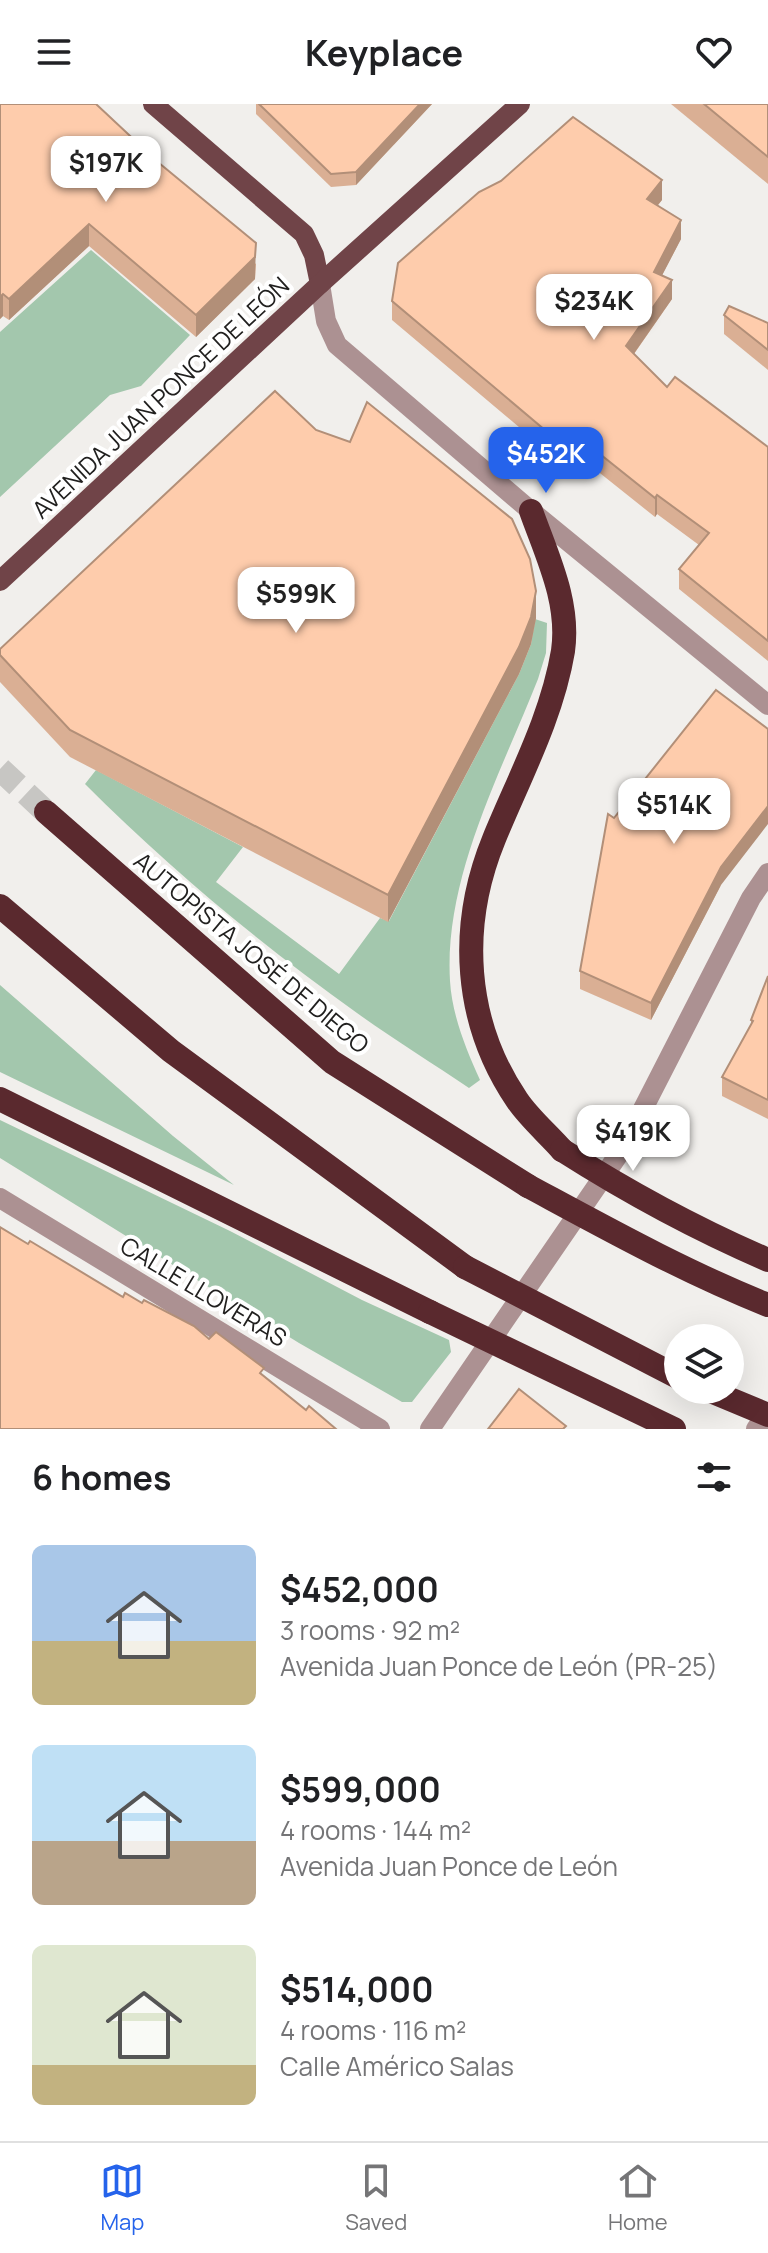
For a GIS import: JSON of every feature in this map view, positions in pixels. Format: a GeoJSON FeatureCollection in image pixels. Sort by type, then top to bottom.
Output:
{"type":"FeatureCollection","features":[{"type":"Feature","properties":{"kind":"highway"},"geometry":{"type":"LineString","coordinates":[[531,511],[562,595],[563,649],[549,703],[492,842],[477,888],[471,932],[473,979],[486,1046],[518,1102],[562,1150],[612,1182],[717,1238],[768,1260]]}},
{"type":"Feature","properties":{"kind":"highway","name":"AUTOPISTA JOSÉ DE DIEGO"},"geometry":{"type":"LineString","coordinates":[[46,812],[332,1062],[528,1186],[695,1272],[768,1305]]}},
{"type":"Feature","properties":{"kind":"highway"},"geometry":{"type":"LineString","coordinates":[[0,906],[171,1051],[465,1267],[664,1370]]}},
{"type":"Feature","properties":{"kind":"highway"},"geometry":{"type":"LineString","coordinates":[[0,1099],[674,1429]]}},
{"type":"Feature","properties":{"kind":"highway"},"geometry":{"type":"LineString","coordinates":[[743,1404],[768,1414]]}},
{"type":"Feature","properties":{"kind":"main road"},"geometry":{"type":"LineString","coordinates":[[153,104],[304,234],[314,255],[320,284]]}},
{"type":"Feature","properties":{"kind":"main road","name":"AVENIDA JUAN PONCE DE LEÓN"},"geometry":{"type":"LineString","coordinates":[[0,581],[320,284],[520,104]]}},
{"type":"Feature","properties":{"kind":"street"},"geometry":{"type":"LineString","coordinates":[[320,284],[326,321],[337,345],[531,511],[768,705]]}},
{"type":"Feature","properties":{"kind":"street"},"geometry":{"type":"LineString","coordinates":[[430,1429],[623,1148],[751,898],[768,873]]}},
{"type":"Feature","properties":{"kind":"street","name":"CALLE LLOVERAS"},"geometry":{"type":"LineString","coordinates":[[0,1198],[380,1429]]}},
{"type":"Feature","properties":{"kind":"street"},"geometry":{"type":"LineString","coordinates":[[756,1429],[768,1414]]}},
{"type":"Feature","properties":{"kind":"green space"},"geometry":{"type":"Polygon","coordinates":[[[91,250],[190,335],[141,386],[110,395],[0,497],[0,332],[91,250]]]}},
{"type":"Feature","properties":{"kind":"green space"},"geometry":{"type":"Polygon","coordinates":[[[535,619],[547,623],[546,653],[478,826],[456,903],[450,981],[457,1019],[480,1080],[469,1088],[285,960],[149,846],[85,784],[96,770],[243,847],[216,882],[339,974],[380,918],[389,921],[519,674],[531,644],[535,619]]]}},
{"type":"Feature","properties":{"kind":"green space"},"geometry":{"type":"Polygon","coordinates":[[[0,985],[173,1136],[234,1185],[0,1072],[0,985]]]}},
{"type":"Feature","properties":{"kind":"green space"},"geometry":{"type":"Polygon","coordinates":[[[0,1120],[449,1340],[451,1352],[412,1402],[402,1402],[299,1343],[0,1158],[0,1120]]]}},
{"type":"Feature","properties":{"kind":"building"},"geometry":{"type":"Polygon","coordinates":[[[0,104],[96,104],[159,163],[256,243],[255,257],[196,315],[89,224],[9,299],[3,294],[0,297],[0,104]]]}},
{"type":"Feature","properties":{"kind":"building"},"geometry":{"type":"Polygon","coordinates":[[[259,104],[420,104],[356,172],[331,174],[259,104]]]}},
{"type":"Feature","properties":{"kind":"building"},"geometry":{"type":"Polygon","coordinates":[[[704,104],[768,104],[768,157],[704,104]]]}},
{"type":"Feature","properties":{"kind":"building"},"geometry":{"type":"Polygon","coordinates":[[[573,117],[662,180],[647,199],[681,220],[654,272],[672,280],[626,346],[667,387],[675,377],[768,447],[768,641],[679,569],[709,533],[657,495],[655,498],[581,439],[571,452],[392,301],[398,263],[479,192],[501,181],[573,117]]]}},
{"type":"Feature","properties":{"kind":"building"},"geometry":{"type":"Polygon","coordinates":[[[729,306],[768,323],[768,350],[724,315],[729,306]]]}},
{"type":"Feature","properties":{"kind":"building"},"geometry":{"type":"Polygon","coordinates":[[[275,391],[316,430],[350,442],[367,402],[512,519],[530,559],[536,591],[531,617],[519,647],[388,895],[70,730],[0,655],[0,649],[275,391]]]}},
{"type":"Feature","properties":{"kind":"building"},"geometry":{"type":"Polygon","coordinates":[[[716,690],[768,729],[768,806],[721,867],[651,1003],[580,971],[608,814],[614,818],[716,690]]]}},
{"type":"Feature","properties":{"kind":"building"},"geometry":{"type":"Polygon","coordinates":[[[768,976],[768,1100],[722,1077],[753,1021],[768,976]]]}},
{"type":"Feature","properties":{"kind":"building"},"geometry":{"type":"Polygon","coordinates":[[[0,1227],[28,1244],[30,1241],[123,1297],[125,1293],[142,1303],[144,1300],[194,1326],[209,1339],[216,1332],[264,1368],[260,1373],[306,1410],[309,1406],[336,1429],[0,1429],[0,1227]]]}},
{"type":"Feature","properties":{"kind":"building"},"geometry":{"type":"Polygon","coordinates":[[[519,1389],[566,1426],[563,1429],[488,1429],[519,1389]]]}},
{"type":"Feature","properties":{"kind":"tunnel"},"geometry":{"type":"LineString","coordinates":[[0,769],[46,812]]}}]}
